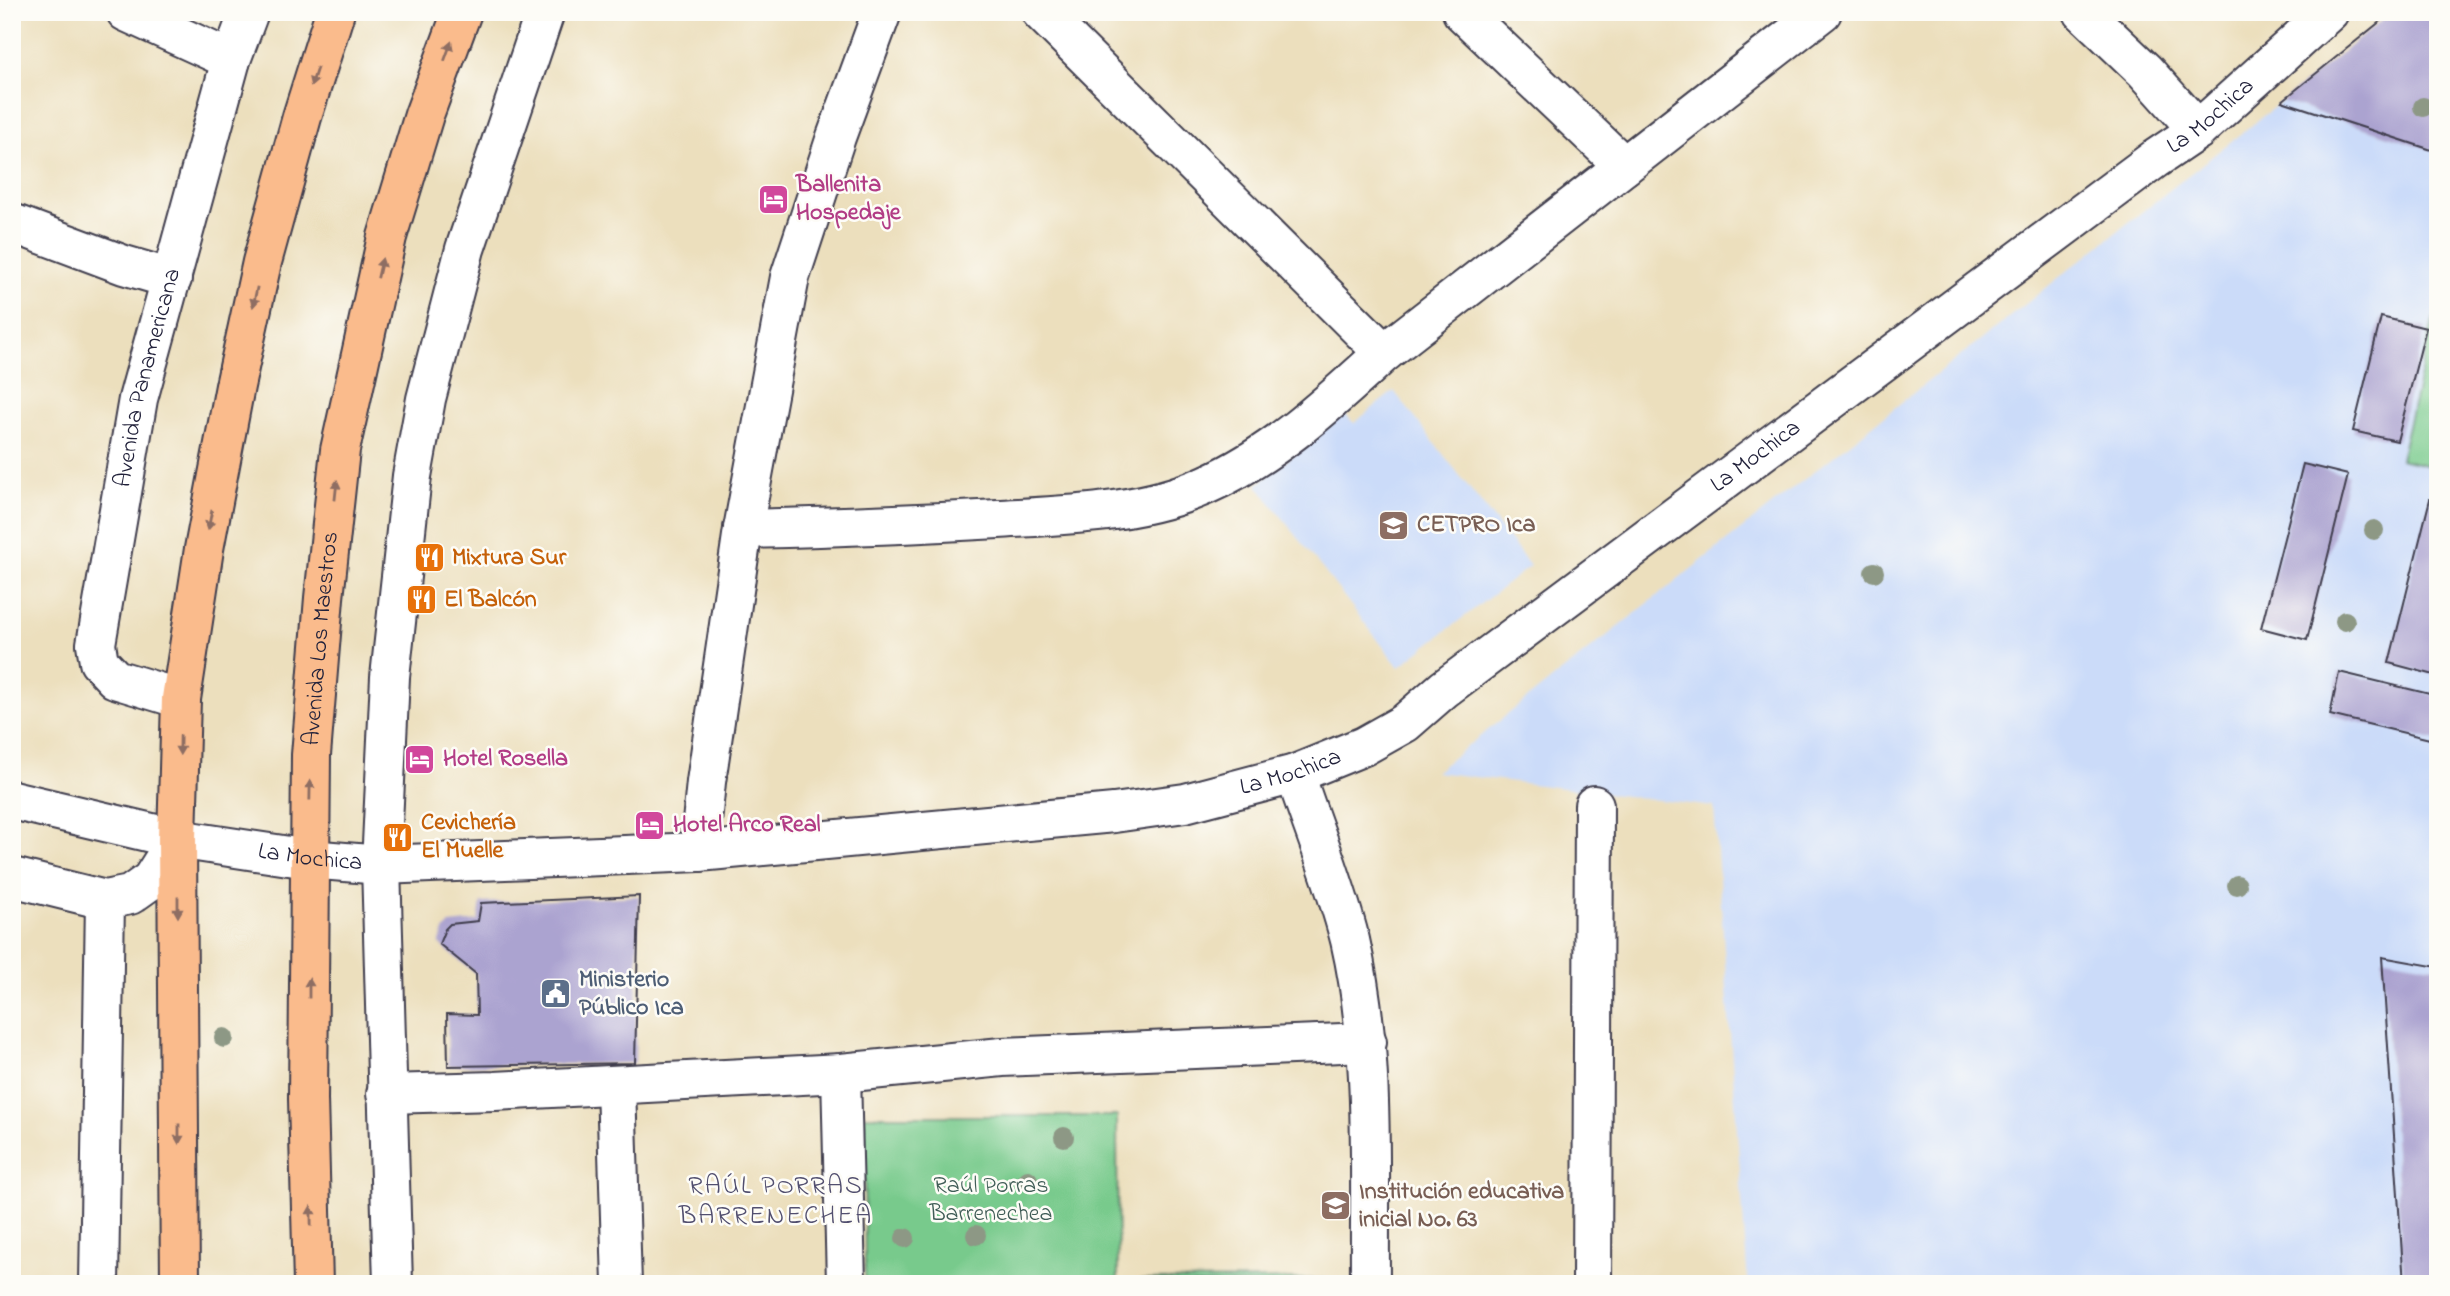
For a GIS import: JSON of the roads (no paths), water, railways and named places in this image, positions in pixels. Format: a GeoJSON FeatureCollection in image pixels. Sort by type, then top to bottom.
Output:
{"type":"FeatureCollection","features":[{"type":"Feature","properties":{"kind":"highway"},"geometry":{"type":"LineString","coordinates":[[180,1284],[177,839],[181,699],[207,536],[259,274],[302,117],[335,12]]}},
{"type":"Feature","properties":{"kind":"highway","name":"Avenida Los Maestros"},"geometry":{"type":"LineString","coordinates":[[313,1284],[308,1099],[309,859],[315,692],[340,450],[387,237],[424,116],[462,12]]}},
{"type":"Feature","properties":{"kind":"street"},"geometry":{"type":"LineString","coordinates":[[126,12],[231,60]]}},
{"type":"Feature","properties":{"kind":"street","name":"Avenida Panamericana"},"geometry":{"type":"LineString","coordinates":[[181,699],[115,679],[99,663],[96,644],[138,399],[231,60],[249,12]]}},
{"type":"Feature","properties":{"kind":"street"},"geometry":{"type":"LineString","coordinates":[[393,1284],[381,865],[390,677],[412,476],[426,399],[465,249],[545,12]]}},
{"type":"Feature","properties":{"kind":"street"},"geometry":{"type":"LineString","coordinates":[[699,852],[706,782],[743,529],[790,277],[836,137],[882,12]]}},
{"type":"Feature","properties":{"kind":"street"},"geometry":{"type":"LineString","coordinates":[[1041,12],[1384,353]]}},
{"type":"Feature","properties":{"kind":"street"},"geometry":{"type":"LineString","coordinates":[[1462,12],[1624,166]]}},
{"type":"Feature","properties":{"kind":"street"},"geometry":{"type":"LineString","coordinates":[[743,529],[1090,514],[1168,499],[1204,486],[1239,469],[1321,410],[1384,353],[1822,12]]}},
{"type":"Feature","properties":{"kind":"street"},"geometry":{"type":"LineString","coordinates":[[2083,12],[2144,71],[2198,130]]}},
{"type":"Feature","properties":{"kind":"street","name":"La Mochica"},"geometry":{"type":"LineString","coordinates":[[12,800],[177,839],[309,859],[381,865],[699,852],[1114,813],[1185,803],[1295,774],[1364,746],[1405,723],[1478,664],[2155,159],[2198,130],[2329,12]]}},
{"type":"Feature","properties":{"kind":"street"},"geometry":{"type":"LineString","coordinates":[[12,223],[124,265],[172,279]]}},
{"type":"Feature","properties":{"kind":"street"},"geometry":{"type":"LineString","coordinates":[[1295,774],[1349,940],[1367,1042],[1370,1284]]}},
{"type":"Feature","properties":{"kind":"street"},"geometry":{"type":"LineString","coordinates":[[1592,1284],[1594,805]]}},
{"type":"Feature","properties":{"kind":"street"},"geometry":{"type":"LineString","coordinates":[[12,877],[105,900],[130,895],[151,880],[177,839]]}},
{"type":"Feature","properties":{"kind":"street"},"geometry":{"type":"LineString","coordinates":[[99,1284],[105,900]]}},
{"type":"Feature","properties":{"kind":"street"},"geometry":{"type":"LineString","coordinates":[[386,1094],[841,1073],[1002,1057],[1367,1042]]}},
{"type":"Feature","properties":{"kind":"street"},"geometry":{"type":"LineString","coordinates":[[841,1073],[846,1284]]}},
{"type":"Feature","properties":{"kind":"street"},"geometry":{"type":"LineString","coordinates":[[616,1085],[622,1284]]}},
{"type":"Feature","properties":{"kind":"place","name":"Ballenita Hospedaje"},"geometry":{"type":"Point","coordinates":[773,199]}},
{"type":"Feature","properties":{"kind":"place","name":"CETPRO Ica"},"geometry":{"type":"Point","coordinates":[1394,525]}},
{"type":"Feature","properties":{"kind":"place","name":"Mixtura Sur"},"geometry":{"type":"Point","coordinates":[429,558]}},
{"type":"Feature","properties":{"kind":"place","name":"El Balcón"},"geometry":{"type":"Point","coordinates":[421,600]}},
{"type":"Feature","properties":{"kind":"place","name":"Hotel Rosella"},"geometry":{"type":"Point","coordinates":[420,759]}},
{"type":"Feature","properties":{"kind":"place","name":"Hotel Arco Real"},"geometry":{"type":"Point","coordinates":[650,825]}},
{"type":"Feature","properties":{"kind":"place","name":"Cevichería El Muelle"},"geometry":{"type":"Point","coordinates":[398,837]}},
{"type":"Feature","properties":{"kind":"place","name":"Ministerio Público Ica"},"geometry":{"type":"Point","coordinates":[556,994]}},
{"type":"Feature","properties":{"kind":"place","name":"Institución educativa inicial No. 63"},"geometry":{"type":"Point","coordinates":[1336,1206]}},
{"type":"Feature","properties":{"kind":"district","name":"RAÚL PORRAS BARRENECHEA"},"geometry":{"type":"Point","coordinates":[776,1202]}},
{"type":"Feature","properties":{"kind":"park label","name":"Raúl Porras Barrenechea"},"geometry":{"type":"Point","coordinates":[991,1200]}}]}
